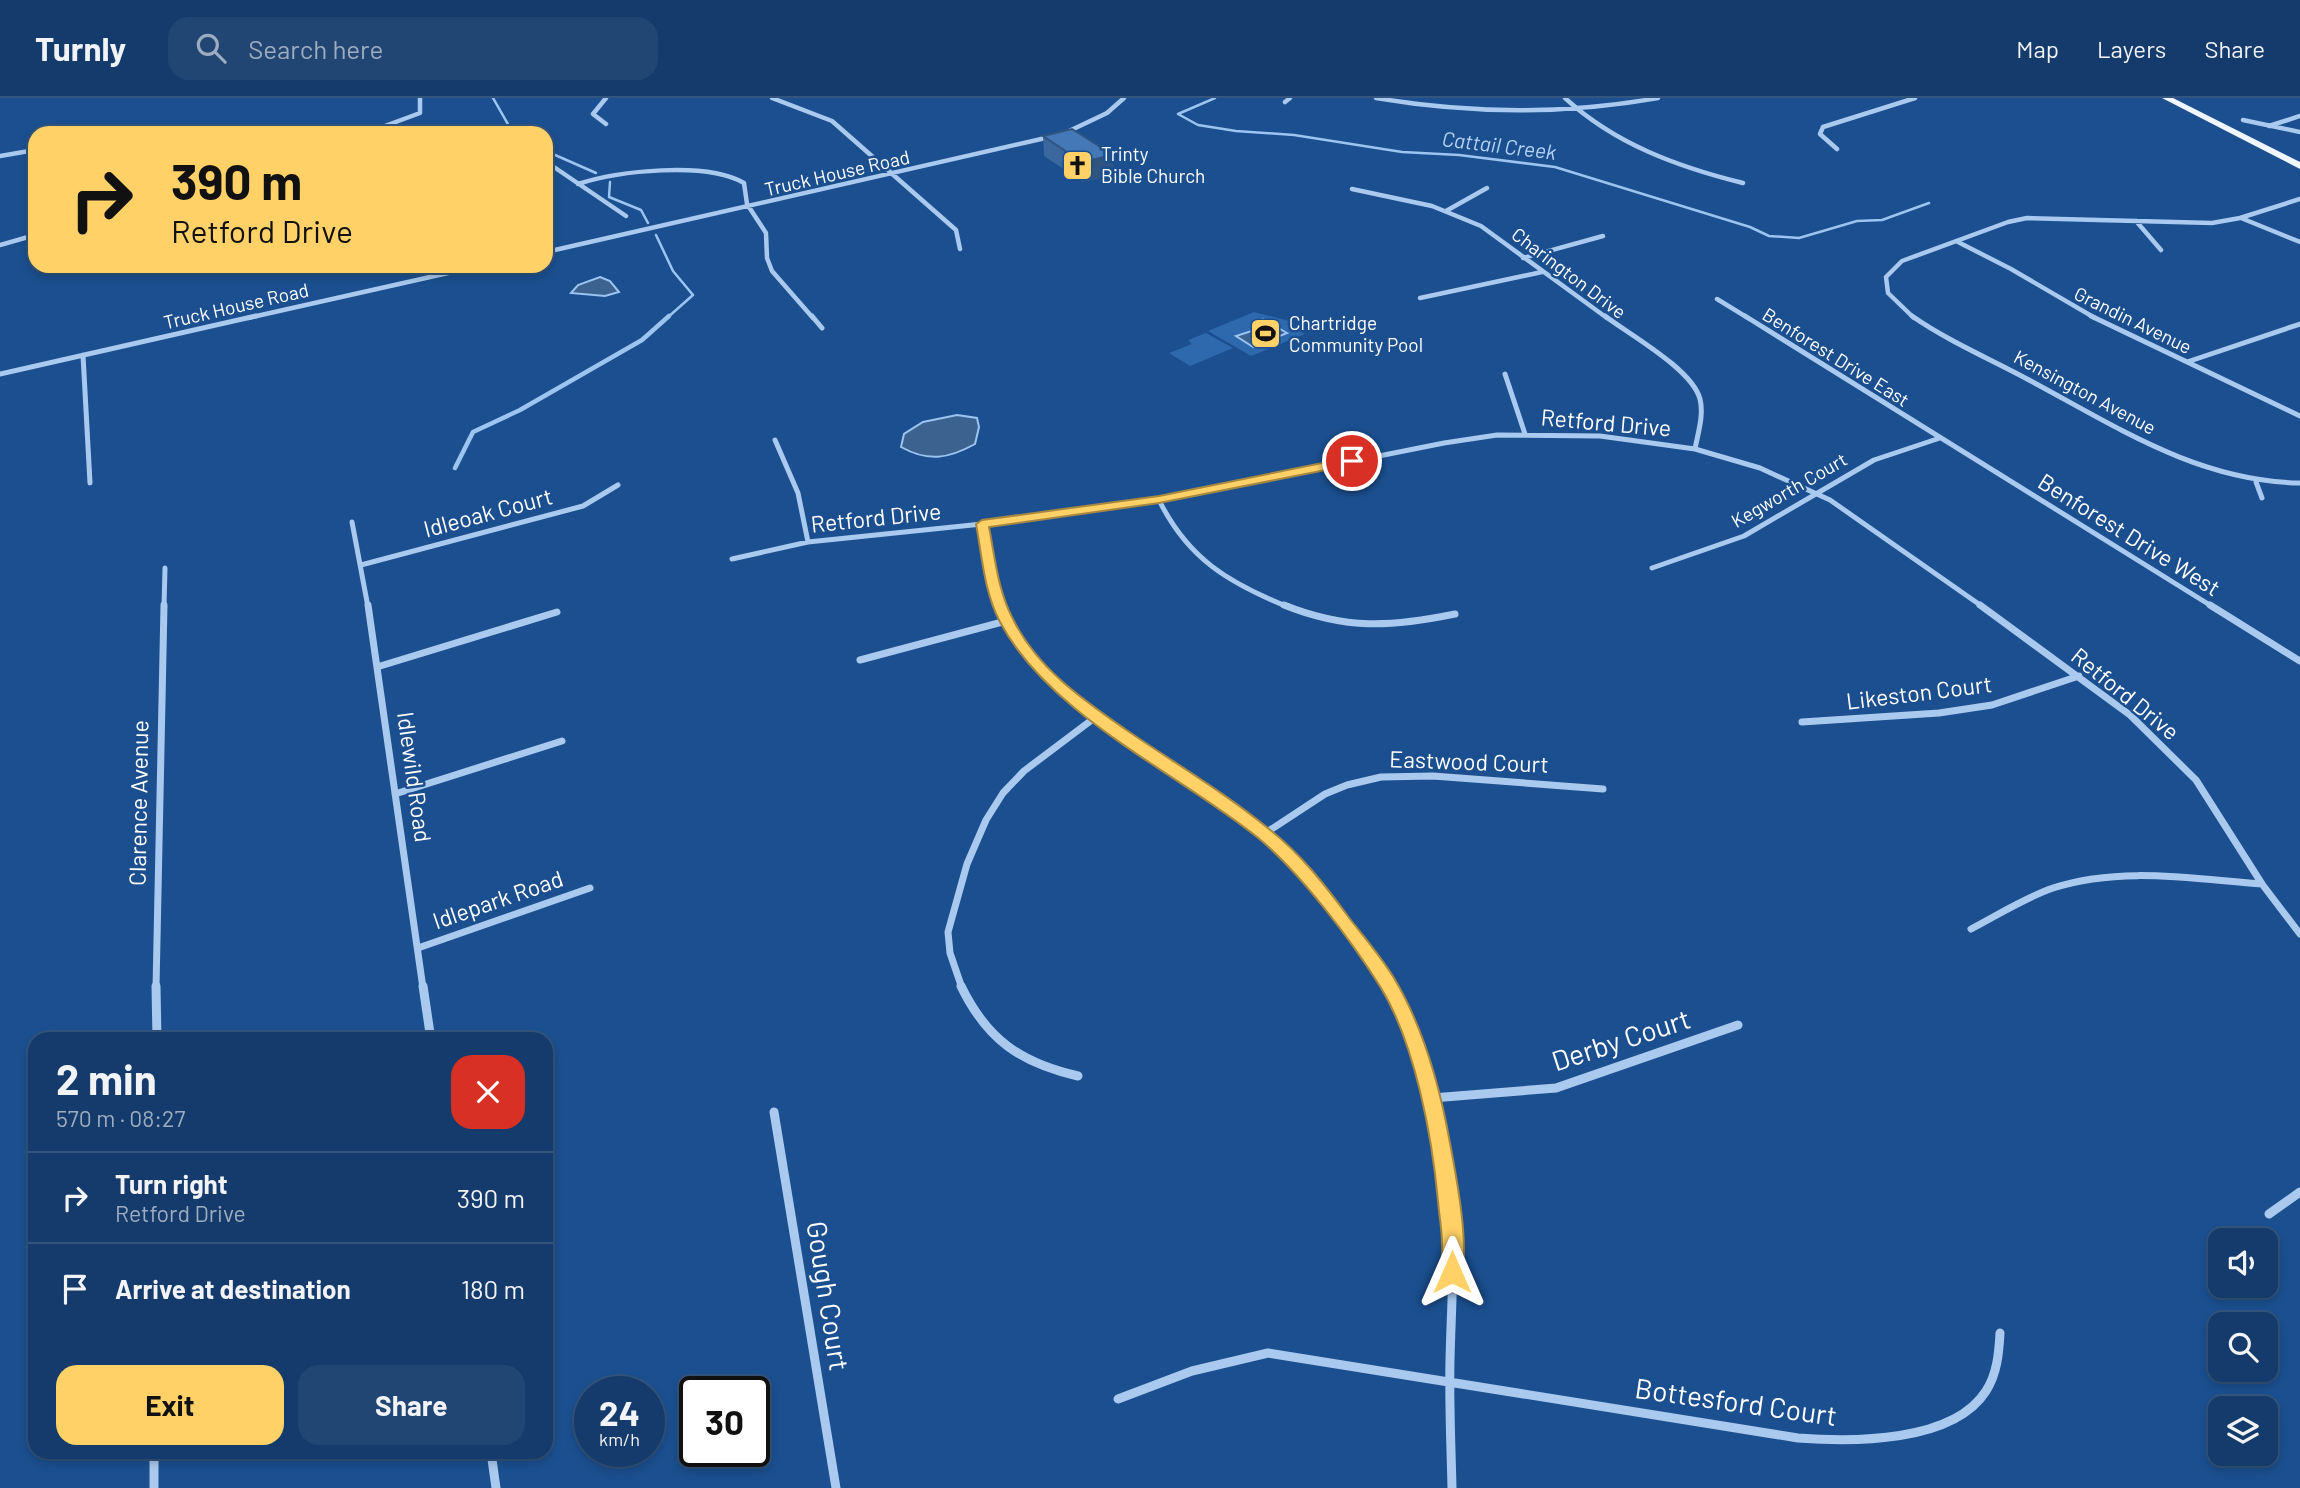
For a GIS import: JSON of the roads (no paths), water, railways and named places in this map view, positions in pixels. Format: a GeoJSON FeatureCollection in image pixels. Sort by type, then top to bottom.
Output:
{"type":"FeatureCollection","features":[{"type":"Feature","properties":{"kind":"main road"},"geometry":{"type":"LineString","coordinates":[[2166,98],[2300,166]]}},
{"type":"Feature","properties":{"kind":"street"},"geometry":{"type":"LineString","coordinates":[[385,126],[420,113],[420,98]]}},
{"type":"Feature","properties":{"kind":"street"},"geometry":{"type":"LineString","coordinates":[[606,98],[593,114],[607,124]]}},
{"type":"Feature","properties":{"kind":"street"},"geometry":{"type":"LineString","coordinates":[[772,98],[832,121],[956,230],[960,249]]}},
{"type":"Feature","properties":{"kind":"street","name":"Truck House Road"},"geometry":{"type":"LineString","coordinates":[[553,250],[1070,131],[1107,113],[1124,98]]}},
{"type":"Feature","properties":{"kind":"street"},"geometry":{"type":"LineString","coordinates":[[1285,102],[1290,98]]}},
{"type":"Feature","properties":{"kind":"street"},"geometry":{"type":"LineString","coordinates":[[1376,98],[1429,107],[1491,111],[1574,108],[1658,98]]}},
{"type":"Feature","properties":{"kind":"street"},"geometry":{"type":"LineString","coordinates":[[1429,107],[1433,98]]}},
{"type":"Feature","properties":{"kind":"street"},"geometry":{"type":"LineString","coordinates":[[1565,98],[1599,127],[1634,145],[1708,174],[1743,183]]}},
{"type":"Feature","properties":{"kind":"street"},"geometry":{"type":"LineString","coordinates":[[1837,149],[1820,134],[1823,127],[1915,98]]}},
{"type":"Feature","properties":{"kind":"street"},"geometry":{"type":"LineString","coordinates":[[2268,126],[2300,116]]}},
{"type":"Feature","properties":{"kind":"street"},"geometry":{"type":"LineString","coordinates":[[2243,120],[2300,132]]}},
{"type":"Feature","properties":{"kind":"street"},"geometry":{"type":"LineString","coordinates":[[0,156],[28,151]]}},
{"type":"Feature","properties":{"kind":"street"},"geometry":{"type":"LineString","coordinates":[[553,166],[626,216]]}},
{"type":"Feature","properties":{"kind":"street"},"geometry":{"type":"LineString","coordinates":[[578,184],[632,172],[727,174],[742,181],[743,198],[765,228],[766,261],[822,328]]}},
{"type":"Feature","properties":{"kind":"street"},"geometry":{"type":"LineString","coordinates":[[1446,211],[1487,188]]}},
{"type":"Feature","properties":{"kind":"street","name":"Charington Drive"},"geometry":{"type":"LineString","coordinates":[[1352,189],[1446,211],[1481,226],[1688,378],[1696,388],[1702,405],[1695,449]]}},
{"type":"Feature","properties":{"kind":"street"},"geometry":{"type":"LineString","coordinates":[[1958,242],[2008,222],[2027,218],[2188,225],[2240,218],[2300,198]]}},
{"type":"Feature","properties":{"kind":"street"},"geometry":{"type":"LineString","coordinates":[[2240,218],[2300,242]]}},
{"type":"Feature","properties":{"kind":"street"},"geometry":{"type":"LineString","coordinates":[[2136,221],[2161,250]]}},
{"type":"Feature","properties":{"kind":"street"},"geometry":{"type":"LineString","coordinates":[[1523,258],[1603,236]]}},
{"type":"Feature","properties":{"kind":"street"},"geometry":{"type":"LineString","coordinates":[[0,245],[28,237]]}},
{"type":"Feature","properties":{"kind":"street","name":"Kensington Avenue"},"geometry":{"type":"LineString","coordinates":[[1958,242],[1925,251],[1889,270],[1884,278],[1885,287],[1908,314],[2158,449],[2256,482],[2300,484]]}},
{"type":"Feature","properties":{"kind":"street","name":"Grandin Avenue"},"geometry":{"type":"LineString","coordinates":[[1958,242],[2086,314],[2300,416]]}},
{"type":"Feature","properties":{"kind":"street"},"geometry":{"type":"LineString","coordinates":[[1420,298],[1542,272]]}},
{"type":"Feature","properties":{"kind":"street","name":"Truck House Road"},"geometry":{"type":"LineString","coordinates":[[0,374],[448,273]]}},
{"type":"Feature","properties":{"kind":"street","name":"Benforest Drive East"},"geometry":{"type":"LineString","coordinates":[[1717,299],[1940,438]]}},
{"type":"Feature","properties":{"kind":"street"},"geometry":{"type":"LineString","coordinates":[[2187,362],[2300,324]]}},
{"type":"Feature","properties":{"kind":"street"},"geometry":{"type":"LineString","coordinates":[[83,355],[90,482]]}},
{"type":"Feature","properties":{"kind":"street"},"geometry":{"type":"LineString","coordinates":[[1505,374],[1525,434]]}},
{"type":"Feature","properties":{"kind":"street","name":"Retford Drive"},"geometry":{"type":"LineString","coordinates":[[732,559],[808,542],[982,524],[1159,500],[1444,443],[1525,434],[1630,439],[1695,449],[1760,468],[1816,493],[1860,519],[2130,715],[2196,780],[2262,884],[2300,934]]}},
{"type":"Feature","properties":{"kind":"street","name":"Kegworth Court"},"geometry":{"type":"LineString","coordinates":[[1652,568],[1744,536],[1874,460],[1940,438]]}},
{"type":"Feature","properties":{"kind":"street","name":"Benforest Drive West"},"geometry":{"type":"LineString","coordinates":[[1940,438],[2300,661]]}},
{"type":"Feature","properties":{"kind":"street"},"geometry":{"type":"LineString","coordinates":[[775,440],[798,493],[808,542]]}},
{"type":"Feature","properties":{"kind":"street"},"geometry":{"type":"LineString","coordinates":[[2256,482],[2262,498]]}},
{"type":"Feature","properties":{"kind":"street","name":"Idleoak Court"},"geometry":{"type":"LineString","coordinates":[[362,565],[583,506],[618,485]]}},
{"type":"Feature","properties":{"kind":"street"},"geometry":{"type":"LineString","coordinates":[[1159,500],[1199,558],[1301,613],[1338,623],[1386,625],[1455,614]]}},
{"type":"Feature","properties":{"kind":"street","name":"Idlewild Road"},"geometry":{"type":"LineString","coordinates":[[352,522],[362,565],[430,1032]]}},
{"type":"Feature","properties":{"kind":"street"},"geometry":{"type":"LineString","coordinates":[[982,524],[996,594],[1006,621],[1037,666],[1063,691],[1264,834],[1316,885],[1388,983],[1406,1020],[1432,1098],[1445,1172],[1453,1245],[1450,1381],[1452,1488]]}},
{"type":"Feature","properties":{"kind":"street","name":"Clarence Avenue"},"geometry":{"type":"LineString","coordinates":[[157,1032],[165,568]]}},
{"type":"Feature","properties":{"kind":"street"},"geometry":{"type":"LineString","coordinates":[[377,667],[557,612]]}},
{"type":"Feature","properties":{"kind":"street"},"geometry":{"type":"LineString","coordinates":[[860,660],[1006,621]]}},
{"type":"Feature","properties":{"kind":"street","name":"Likeston Court"},"geometry":{"type":"LineString","coordinates":[[1802,722],[1939,713],[1992,705],[2079,676]]}},
{"type":"Feature","properties":{"kind":"street"},"geometry":{"type":"LineString","coordinates":[[1078,1076],[1045,1069],[1026,1060],[986,1023],[962,989],[952,962],[948,934],[965,867],[991,811],[1003,793],[1038,758],[1097,716]]}},
{"type":"Feature","properties":{"kind":"street"},"geometry":{"type":"LineString","coordinates":[[395,794],[562,741]]}},
{"type":"Feature","properties":{"kind":"street","name":"Eastwood Court"},"geometry":{"type":"LineString","coordinates":[[1264,834],[1301,807],[1325,794],[1356,782],[1390,776],[1434,776],[1603,789]]}},
{"type":"Feature","properties":{"kind":"street"},"geometry":{"type":"LineString","coordinates":[[1971,929],[2053,888],[2091,878],[2128,876],[2262,884]]}},
{"type":"Feature","properties":{"kind":"street","name":"Idlepark Road"},"geometry":{"type":"LineString","coordinates":[[418,948],[590,888]]}},
{"type":"Feature","properties":{"kind":"street","name":"Derby Court"},"geometry":{"type":"LineString","coordinates":[[1432,1098],[1556,1088],[1738,1025]]}},
{"type":"Feature","properties":{"kind":"street","name":"Gough Court"},"geometry":{"type":"LineString","coordinates":[[774,1112],[836,1488]]}},
{"type":"Feature","properties":{"kind":"street"},"geometry":{"type":"LineString","coordinates":[[2269,1214],[2300,1192]]}},
{"type":"Feature","properties":{"kind":"street","name":"Bottesford Court"},"geometry":{"type":"LineString","coordinates":[[1118,1399],[1149,1384],[1219,1362],[1268,1353],[1798,1438],[1857,1440],[1928,1428],[1963,1413],[1980,1399],[1998,1366],[2000,1333]]}},
{"type":"Feature","properties":{"kind":"street"},"geometry":{"type":"LineString","coordinates":[[154,1459],[154,1488]]}},
{"type":"Feature","properties":{"kind":"street"},"geometry":{"type":"LineString","coordinates":[[492,1459],[496,1488]]}},
{"type":"Feature","properties":{"kind":"waterway"},"geometry":{"type":"LineString","coordinates":[[493,98],[509,126]]}},
{"type":"Feature","properties":{"kind":"waterway","name":"Cattail Creek"},"geometry":{"type":"LineString","coordinates":[[1215,98],[1178,114],[1198,125],[1236,131],[1294,135],[1402,152],[1459,155],[1555,167],[1750,227],[1769,236],[1799,238],[1857,221],[1882,220],[1929,203]]}},
{"type":"Feature","properties":{"kind":"waterway"},"geometry":{"type":"LineString","coordinates":[[553,154],[596,173]]}},
{"type":"Feature","properties":{"kind":"waterway"},"geometry":{"type":"LineString","coordinates":[[610,182],[609,197],[641,210],[648,223]]}},
{"type":"Feature","properties":{"kind":"waterway"},"geometry":{"type":"LineString","coordinates":[[656,235],[673,271],[693,295],[667,318]]}},
{"type":"Feature","properties":{"kind":"waterway"},"geometry":{"type":"LineString","coordinates":[[455,468],[473,432],[520,410],[642,340],[669,316]]}},
{"type":"Feature","properties":{"kind":"place","name":"Trinty Bible Church"},"geometry":{"type":"Point","coordinates":[1078,165]}},
{"type":"Feature","properties":{"kind":"place","name":"Chartridge Community Pool"},"geometry":{"type":"Point","coordinates":[1266,334]}}]}
